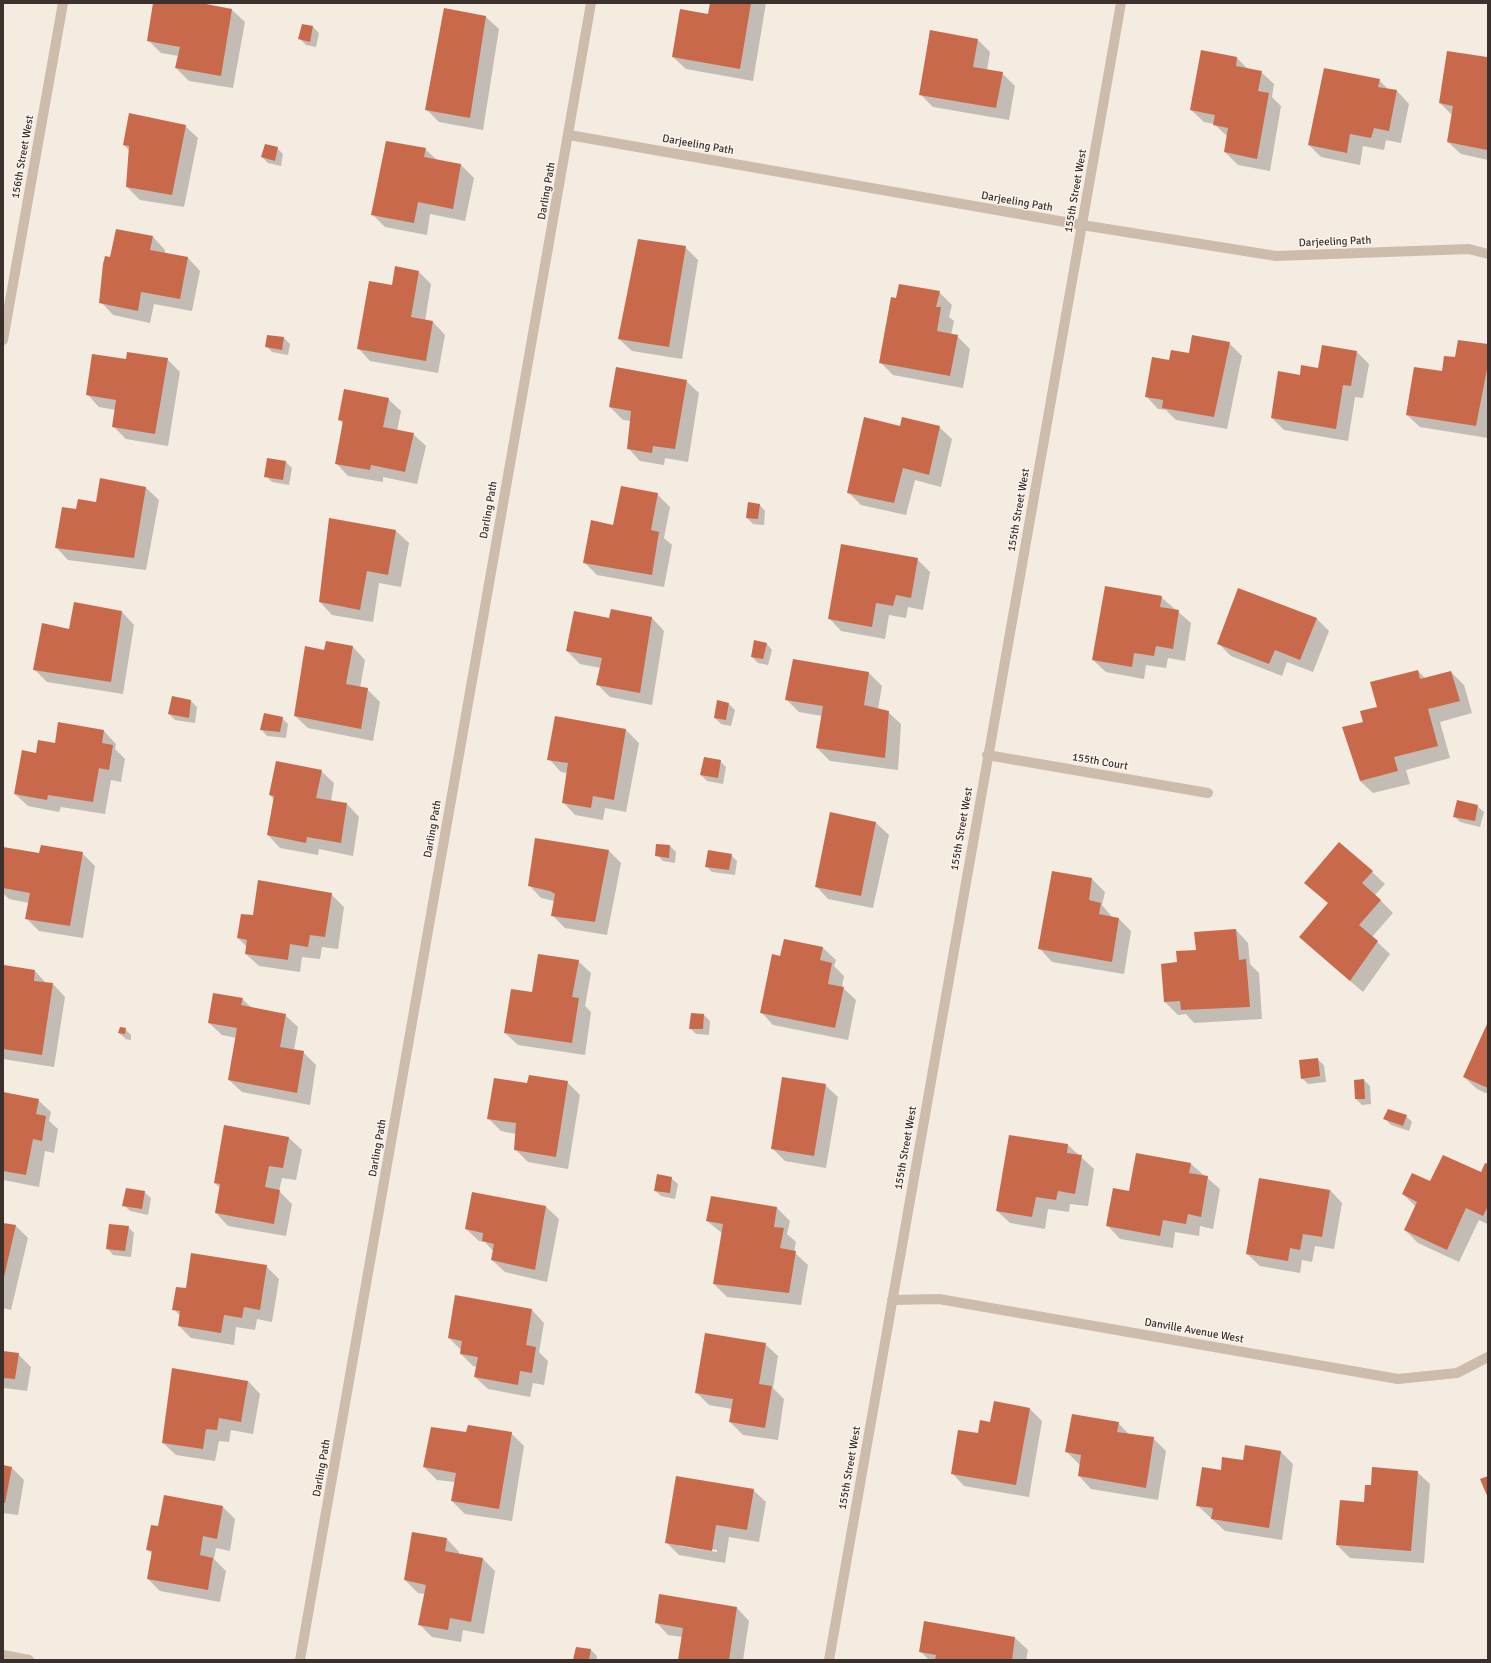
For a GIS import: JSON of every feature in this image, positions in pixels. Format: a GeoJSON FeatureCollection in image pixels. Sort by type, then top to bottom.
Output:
{"type":"FeatureCollection","features":[{"type":"Feature","properties":{"kind":"street","name":"156th Street West"},"geometry":{"type":"LineString","coordinates":[[3,340],[63,3]]}},
{"type":"Feature","properties":{"kind":"street","name":"Darling Path"},"geometry":{"type":"LineString","coordinates":[[300,1660],[591,3]]}},
{"type":"Feature","properties":{"kind":"street","name":"155th Street West"},"geometry":{"type":"LineString","coordinates":[[829,1660],[987,755],[1121,3]]}},
{"type":"Feature","properties":{"kind":"street","name":"Darjeeling Path"},"geometry":{"type":"LineString","coordinates":[[569,135],[1082,225],[1276,256],[1469,249],[1488,254]]}},
{"type":"Feature","properties":{"kind":"street","name":"155th Court"},"geometry":{"type":"LineString","coordinates":[[987,755],[1208,793]]}},
{"type":"Feature","properties":{"kind":"street","name":"Danville Avenue West"},"geometry":{"type":"LineString","coordinates":[[892,1300],[940,1299],[1398,1378],[1457,1373],[1488,1357]]}},
{"type":"Feature","properties":{"kind":"street"},"geometry":{"type":"LineString","coordinates":[[3,1655],[29,1660]]}},
{"type":"Feature","properties":{"kind":"building"},"geometry":{"type":"Polygon","coordinates":[[[153,3],[201,3],[232,9],[221,76],[175,68],[180,47],[147,41],[153,3]]]}},
{"type":"Feature","properties":{"kind":"building"},"geometry":{"type":"Polygon","coordinates":[[[710,3],[751,3],[740,69],[672,57],[680,9],[708,14],[710,3]]]}},
{"type":"Feature","properties":{"kind":"building"},"geometry":{"type":"Polygon","coordinates":[[[444,8],[486,16],[470,118],[425,110],[444,8]]]}},
{"type":"Feature","properties":{"kind":"building"},"geometry":{"type":"Polygon","coordinates":[[[302,24],[313,26],[310,42],[298,39],[302,24]]]}},
{"type":"Feature","properties":{"kind":"building"},"geometry":{"type":"Polygon","coordinates":[[[930,30],[978,39],[973,67],[1003,72],[996,108],[919,95],[930,30]]]}},
{"type":"Feature","properties":{"kind":"building"},"geometry":{"type":"Polygon","coordinates":[[[1201,50],[1237,57],[1236,66],[1262,71],[1258,91],[1269,93],[1257,159],[1224,152],[1228,128],[1213,125],[1215,115],[1190,110],[1201,50]]]}},
{"type":"Feature","properties":{"kind":"building"},"geometry":{"type":"Polygon","coordinates":[[[1447,51],[1487,57],[1487,150],[1447,142],[1453,106],[1439,103],[1447,51]]]}},
{"type":"Feature","properties":{"kind":"building"},"geometry":{"type":"Polygon","coordinates":[[[1324,68],[1380,79],[1378,87],[1397,90],[1389,131],[1374,128],[1371,138],[1350,134],[1347,153],[1308,145],[1324,68]]]}},
{"type":"Feature","properties":{"kind":"building"},"geometry":{"type":"Polygon","coordinates":[[[129,113],[186,125],[172,195],[126,187],[129,146],[123,145],[129,113]]]}},
{"type":"Feature","properties":{"kind":"building"},"geometry":{"type":"Polygon","coordinates":[[[386,141],[426,148],[424,157],[461,164],[453,209],[418,202],[414,223],[371,215],[386,141]]]}},
{"type":"Feature","properties":{"kind":"building"},"geometry":{"type":"Polygon","coordinates":[[[265,144],[278,147],[275,161],[261,157],[265,144]]]}},
{"type":"Feature","properties":{"kind":"building"},"geometry":{"type":"Polygon","coordinates":[[[116,229],[153,236],[150,250],[188,257],[180,299],[141,292],[138,311],[99,303],[103,264],[105,256],[110,257],[116,229]]]}},
{"type":"Feature","properties":{"kind":"building"},"geometry":{"type":"Polygon","coordinates":[[[638,239],[686,246],[669,347],[618,339],[638,239]]]}},
{"type":"Feature","properties":{"kind":"building"},"geometry":{"type":"Polygon","coordinates":[[[395,266],[419,271],[411,317],[433,321],[426,361],[357,349],[369,281],[392,285],[395,266]]]}},
{"type":"Feature","properties":{"kind":"building"},"geometry":{"type":"Polygon","coordinates":[[[899,284],[940,291],[936,307],[941,307],[937,331],[958,335],[950,376],[879,363],[891,297],[896,298],[899,284]]]}},
{"type":"Feature","properties":{"kind":"building"},"geometry":{"type":"Polygon","coordinates":[[[267,335],[284,337],[282,350],[265,347],[267,335]]]}},
{"type":"Feature","properties":{"kind":"building"},"geometry":{"type":"Polygon","coordinates":[[[1192,335],[1230,342],[1214,417],[1162,408],[1163,400],[1145,397],[1152,357],[1169,360],[1171,350],[1189,353],[1192,335]]]}},
{"type":"Feature","properties":{"kind":"building"},"geometry":{"type":"Polygon","coordinates":[[[1458,340],[1488,344],[1488,364],[1476,426],[1406,415],[1414,367],[1442,371],[1444,356],[1455,357],[1458,340]]]}},
{"type":"Feature","properties":{"kind":"building"},"geometry":{"type":"Polygon","coordinates":[[[1322,345],[1357,351],[1351,386],[1343,385],[1336,429],[1271,418],[1278,371],[1300,375],[1301,365],[1318,368],[1322,345]]]}},
{"type":"Feature","properties":{"kind":"building"},"geometry":{"type":"Polygon","coordinates":[[[127,352],[168,358],[155,434],[112,427],[116,400],[86,395],[92,354],[126,359],[127,352]]]}},
{"type":"Feature","properties":{"kind":"building"},"geometry":{"type":"Polygon","coordinates":[[[616,367],[687,380],[675,449],[653,446],[652,453],[627,449],[631,411],[609,407],[616,367]]]}},
{"type":"Feature","properties":{"kind":"building"},"geometry":{"type":"Polygon","coordinates":[[[344,389],[389,398],[383,427],[414,433],[405,472],[371,465],[370,470],[335,464],[343,421],[338,420],[344,389]]]}},
{"type":"Feature","properties":{"kind":"building"},"geometry":{"type":"Polygon","coordinates":[[[864,417],[900,426],[902,417],[940,426],[929,475],[903,468],[894,503],[847,493],[864,417]]]}},
{"type":"Feature","properties":{"kind":"building"},"geometry":{"type":"Polygon","coordinates":[[[267,458],[286,461],[283,480],[264,477],[267,458]]]}},
{"type":"Feature","properties":{"kind":"building"},"geometry":{"type":"Polygon","coordinates":[[[100,478],[146,487],[134,558],[55,548],[62,507],[76,509],[78,499],[96,502],[100,478]]]}},
{"type":"Feature","properties":{"kind":"building"},"geometry":{"type":"Polygon","coordinates":[[[621,486],[658,493],[651,530],[659,532],[652,575],[583,563],[591,520],[613,525],[621,486]]]}},
{"type":"Feature","properties":{"kind":"building"},"geometry":{"type":"Polygon","coordinates":[[[748,502],[760,504],[758,519],[746,518],[748,502]]]}},
{"type":"Feature","properties":{"kind":"building"},"geometry":{"type":"Polygon","coordinates":[[[329,518],[396,530],[388,575],[367,571],[360,610],[319,602],[329,518]]]}},
{"type":"Feature","properties":{"kind":"building"},"geometry":{"type":"Polygon","coordinates":[[[841,544],[918,558],[911,598],[896,595],[893,606],[876,603],[872,627],[828,619],[841,544]]]}},
{"type":"Feature","properties":{"kind":"building"},"geometry":{"type":"Polygon","coordinates":[[[1105,586],[1162,596],[1160,607],[1179,610],[1173,649],[1156,646],[1154,656],[1134,653],[1132,667],[1092,660],[1105,586]]]}},
{"type":"Feature","properties":{"kind":"building"},"geometry":{"type":"Polygon","coordinates":[[[1238,588],[1317,618],[1300,660],[1275,650],[1269,664],[1217,644],[1238,588]]]}},
{"type":"Feature","properties":{"kind":"building"},"geometry":{"type":"Polygon","coordinates":[[[74,602],[122,611],[111,682],[33,670],[42,623],[69,629],[74,602]]]}},
{"type":"Feature","properties":{"kind":"building"},"geometry":{"type":"Polygon","coordinates":[[[611,609],[652,617],[640,693],[596,685],[602,658],[566,651],[574,611],[609,618],[611,609]]]}},
{"type":"Feature","properties":{"kind":"building"},"geometry":{"type":"Polygon","coordinates":[[[754,640],[767,643],[763,659],[751,657],[754,640]]]}},
{"type":"Feature","properties":{"kind":"building"},"geometry":{"type":"Polygon","coordinates":[[[326,641],[353,646],[346,684],[368,688],[361,729],[294,716],[305,646],[324,650],[326,641]]]}},
{"type":"Feature","properties":{"kind":"building"},"geometry":{"type":"Polygon","coordinates":[[[793,659],[869,672],[864,705],[889,711],[885,758],[816,748],[823,706],[785,700],[793,659]]]}},
{"type":"Feature","properties":{"kind":"building"},"geometry":{"type":"Polygon","coordinates":[[[1418,670],[1420,679],[1451,671],[1460,701],[1428,709],[1438,746],[1394,757],[1398,771],[1360,781],[1342,727],[1363,722],[1360,711],[1377,707],[1370,682],[1418,670]]]}},
{"type":"Feature","properties":{"kind":"building"},"geometry":{"type":"Polygon","coordinates":[[[172,696],[191,700],[189,718],[168,714],[172,696]]]}},
{"type":"Feature","properties":{"kind":"building"},"geometry":{"type":"Polygon","coordinates":[[[717,700],[729,703],[726,720],[714,718],[717,700]]]}},
{"type":"Feature","properties":{"kind":"building"},"geometry":{"type":"Polygon","coordinates":[[[264,713],[283,717],[280,732],[260,730],[264,713]]]}},
{"type":"Feature","properties":{"kind":"building"},"geometry":{"type":"Polygon","coordinates":[[[555,716],[626,729],[614,800],[593,796],[591,808],[562,803],[568,763],[547,760],[555,716]]]}},
{"type":"Feature","properties":{"kind":"building"},"geometry":{"type":"Polygon","coordinates":[[[58,722],[104,730],[102,743],[113,745],[109,770],[99,768],[93,802],[48,795],[47,800],[14,794],[22,750],[36,753],[38,740],[55,743],[58,722]]]}},
{"type":"Feature","properties":{"kind":"building"},"geometry":{"type":"Polygon","coordinates":[[[704,757],[721,760],[718,778],[700,775],[704,757]]]}},
{"type":"Feature","properties":{"kind":"building"},"geometry":{"type":"Polygon","coordinates":[[[276,761],[322,770],[316,798],[347,803],[341,843],[307,837],[306,843],[267,835],[274,796],[269,795],[276,761]]]}},
{"type":"Feature","properties":{"kind":"building"},"geometry":{"type":"Polygon","coordinates":[[[1457,800],[1478,805],[1475,821],[1453,817],[1457,800]]]}},
{"type":"Feature","properties":{"kind":"building"},"geometry":{"type":"Polygon","coordinates":[[[830,812],[876,822],[861,896],[815,887],[830,812]]]}},
{"type":"Feature","properties":{"kind":"building"},"geometry":{"type":"Polygon","coordinates":[[[535,838],[609,850],[595,922],[551,916],[555,894],[550,891],[528,886],[535,838]]]}},
{"type":"Feature","properties":{"kind":"building"},"geometry":{"type":"Polygon","coordinates":[[[1339,842],[1373,871],[1362,883],[1381,900],[1359,925],[1378,941],[1350,981],[1299,937],[1328,903],[1304,883],[1339,842]]]}},
{"type":"Feature","properties":{"kind":"building"},"geometry":{"type":"Polygon","coordinates":[[[656,844],[670,845],[669,858],[655,856],[656,844]]]}},
{"type":"Feature","properties":{"kind":"building"},"geometry":{"type":"Polygon","coordinates":[[[41,845],[83,852],[70,926],[25,919],[30,893],[3,888],[3,847],[39,853],[41,845]]]}},
{"type":"Feature","properties":{"kind":"building"},"geometry":{"type":"Polygon","coordinates":[[[708,850],[732,854],[729,870],[705,867],[708,850]]]}},
{"type":"Feature","properties":{"kind":"building"},"geometry":{"type":"Polygon","coordinates":[[[1052,871],[1092,878],[1089,900],[1101,903],[1099,914],[1119,918],[1112,962],[1038,949],[1052,871]]]}},
{"type":"Feature","properties":{"kind":"building"},"geometry":{"type":"Polygon","coordinates":[[[258,880],[332,893],[325,937],[310,935],[308,947],[290,944],[288,960],[245,954],[247,940],[237,938],[241,914],[253,915],[258,880]]]}},
{"type":"Feature","properties":{"kind":"building"},"geometry":{"type":"Polygon","coordinates":[[[1236,929],[1239,960],[1246,959],[1250,1007],[1181,1010],[1180,1001],[1164,1002],[1161,964],[1177,962],[1176,951],[1196,950],[1194,932],[1236,929]]]}},
{"type":"Feature","properties":{"kind":"building"},"geometry":{"type":"Polygon","coordinates":[[[784,939],[823,947],[820,960],[832,963],[828,984],[844,987],[835,1028],[760,1013],[772,954],[780,956],[784,939]]]}},
{"type":"Feature","properties":{"kind":"building"},"geometry":{"type":"Polygon","coordinates":[[[538,954],[579,960],[572,997],[579,998],[572,1043],[504,1033],[511,989],[532,992],[538,954]]]}},
{"type":"Feature","properties":{"kind":"building"},"geometry":{"type":"Polygon","coordinates":[[[4,965],[35,970],[34,981],[53,983],[42,1055],[3,1049],[4,965]]]}},
{"type":"Feature","properties":{"kind":"building"},"geometry":{"type":"Polygon","coordinates":[[[213,993],[243,998],[241,1005],[286,1014],[280,1047],[304,1051],[297,1093],[228,1080],[237,1028],[208,1023],[213,993]]]}},
{"type":"Feature","properties":{"kind":"building"},"geometry":{"type":"Polygon","coordinates":[[[691,1013],[704,1014],[703,1029],[689,1029],[691,1013]]]}},
{"type":"Feature","properties":{"kind":"building"},"geometry":{"type":"Polygon","coordinates":[[[1487,1024],[1488,1025],[1488,1088],[1463,1077],[1487,1024]]]}},
{"type":"Feature","properties":{"kind":"building"},"geometry":{"type":"Polygon","coordinates":[[[120,1027],[126,1028],[125,1034],[118,1033],[120,1027]]]}},
{"type":"Feature","properties":{"kind":"building"},"geometry":{"type":"Polygon","coordinates":[[[1318,1058],[1320,1076],[1301,1079],[1299,1060],[1318,1058]]]}},
{"type":"Feature","properties":{"kind":"building"},"geometry":{"type":"Polygon","coordinates":[[[529,1075],[568,1081],[556,1157],[514,1150],[516,1123],[487,1119],[494,1078],[527,1083],[529,1075]]]}},
{"type":"Feature","properties":{"kind":"building"},"geometry":{"type":"Polygon","coordinates":[[[782,1077],[826,1084],[814,1156],[771,1149],[782,1077]]]}},
{"type":"Feature","properties":{"kind":"building"},"geometry":{"type":"Polygon","coordinates":[[[1364,1079],[1365,1099],[1355,1099],[1354,1080],[1364,1079]]]}},
{"type":"Feature","properties":{"kind":"building"},"geometry":{"type":"Polygon","coordinates":[[[3,1092],[39,1099],[36,1114],[46,1116],[42,1141],[33,1139],[26,1175],[3,1171],[3,1092]]]}},
{"type":"Feature","properties":{"kind":"building"},"geometry":{"type":"Polygon","coordinates":[[[1388,1109],[1407,1115],[1403,1126],[1383,1119],[1388,1109]]]}},
{"type":"Feature","properties":{"kind":"building"},"geometry":{"type":"Polygon","coordinates":[[[224,1125],[289,1137],[283,1168],[269,1166],[265,1187],[280,1190],[274,1224],[215,1213],[220,1184],[214,1183],[224,1125]]]}},
{"type":"Feature","properties":{"kind":"building"},"geometry":{"type":"Polygon","coordinates":[[[1009,1135],[1068,1144],[1067,1153],[1082,1155],[1075,1194],[1058,1191],[1056,1200],[1036,1197],[1032,1217],[996,1211],[1009,1135]]]}},
{"type":"Feature","properties":{"kind":"building"},"geometry":{"type":"Polygon","coordinates":[[[1136,1153],[1191,1163],[1189,1173],[1208,1176],[1201,1217],[1188,1214],[1186,1224],[1163,1220],[1160,1236],[1106,1226],[1113,1188],[1129,1191],[1136,1153]]]}},
{"type":"Feature","properties":{"kind":"building"},"geometry":{"type":"Polygon","coordinates":[[[1443,1155],[1481,1172],[1485,1163],[1488,1164],[1488,1206],[1483,1216],[1466,1208],[1447,1250],[1404,1230],[1417,1202],[1402,1194],[1412,1173],[1430,1181],[1443,1155]]]}},
{"type":"Feature","properties":{"kind":"building"},"geometry":{"type":"Polygon","coordinates":[[[657,1174],[672,1177],[670,1193],[654,1191],[657,1174]]]}},
{"type":"Feature","properties":{"kind":"building"},"geometry":{"type":"Polygon","coordinates":[[[1259,1178],[1330,1190],[1322,1237],[1303,1234],[1300,1250],[1290,1248],[1288,1261],[1246,1254],[1259,1178]]]}},
{"type":"Feature","properties":{"kind":"building"},"geometry":{"type":"Polygon","coordinates":[[[126,1188],[145,1191],[142,1209],[122,1206],[126,1188]]]}},
{"type":"Feature","properties":{"kind":"building"},"geometry":{"type":"Polygon","coordinates":[[[472,1192],[546,1206],[535,1270],[491,1260],[494,1244],[482,1241],[483,1233],[465,1229],[472,1192]]]}},
{"type":"Feature","properties":{"kind":"building"},"geometry":{"type":"Polygon","coordinates":[[[711,1196],[777,1207],[774,1227],[784,1228],[780,1248],[796,1251],[789,1293],[713,1284],[723,1224],[706,1221],[711,1196]]]}},
{"type":"Feature","properties":{"kind":"building"},"geometry":{"type":"Polygon","coordinates":[[[3,1223],[16,1225],[4,1277],[3,1277],[3,1223]]]}},
{"type":"Feature","properties":{"kind":"building"},"geometry":{"type":"Polygon","coordinates":[[[109,1224],[129,1226],[125,1251],[106,1249],[109,1224]]]}},
{"type":"Feature","properties":{"kind":"building"},"geometry":{"type":"Polygon","coordinates":[[[191,1253],[267,1265],[260,1310],[244,1307],[242,1318],[224,1315],[221,1333],[178,1326],[180,1311],[172,1310],[176,1287],[186,1288],[191,1253]]]}},
{"type":"Feature","properties":{"kind":"building"},"geometry":{"type":"Polygon","coordinates":[[[455,1295],[532,1309],[526,1345],[536,1347],[532,1373],[520,1371],[518,1385],[474,1377],[478,1357],[460,1354],[462,1341],[448,1338],[455,1295]]]}},
{"type":"Feature","properties":{"kind":"building"},"geometry":{"type":"Polygon","coordinates":[[[705,1333],[766,1343],[759,1384],[772,1386],[765,1428],[729,1422],[733,1399],[695,1393],[705,1333]]]}},
{"type":"Feature","properties":{"kind":"building"},"geometry":{"type":"Polygon","coordinates":[[[3,1351],[19,1353],[15,1379],[3,1378],[3,1351]]]}},
{"type":"Feature","properties":{"kind":"building"},"geometry":{"type":"Polygon","coordinates":[[[172,1368],[248,1381],[241,1422],[219,1418],[217,1430],[206,1429],[203,1449],[162,1443],[172,1368]]]}},
{"type":"Feature","properties":{"kind":"building"},"geometry":{"type":"Polygon","coordinates":[[[994,1401],[1030,1408],[1016,1485],[951,1474],[958,1430],[978,1433],[980,1420],[990,1422],[994,1401]]]}},
{"type":"Feature","properties":{"kind":"building"},"geometry":{"type":"Polygon","coordinates":[[[1072,1414],[1119,1422],[1117,1432],[1154,1437],[1146,1488],[1078,1476],[1081,1455],[1065,1452],[1072,1414]]]}},
{"type":"Feature","properties":{"kind":"building"},"geometry":{"type":"Polygon","coordinates":[[[468,1425],[512,1432],[499,1509],[451,1501],[456,1473],[423,1467],[431,1427],[466,1432],[468,1425]]]}},
{"type":"Feature","properties":{"kind":"building"},"geometry":{"type":"Polygon","coordinates":[[[1245,1445],[1281,1451],[1269,1528],[1211,1519],[1213,1508],[1196,1506],[1202,1467],[1221,1470],[1222,1457],[1243,1460],[1245,1445]]]}},
{"type":"Feature","properties":{"kind":"building"},"geometry":{"type":"Polygon","coordinates":[[[3,1465],[12,1467],[5,1503],[3,1503],[3,1465]]]}},
{"type":"Feature","properties":{"kind":"building"},"geometry":{"type":"Polygon","coordinates":[[[1372,1467],[1418,1471],[1411,1551],[1336,1545],[1340,1500],[1364,1502],[1365,1485],[1371,1485],[1372,1467]]]}},
{"type":"Feature","properties":{"kind":"building"},"geometry":{"type":"Polygon","coordinates":[[[676,1476],[754,1489],[747,1530],[716,1525],[712,1551],[665,1543],[676,1476]]]}},
{"type":"Feature","properties":{"kind":"building"},"geometry":{"type":"Polygon","coordinates":[[[1488,1476],[1488,1498],[1480,1479],[1488,1476]]]}},
{"type":"Feature","properties":{"kind":"building"},"geometry":{"type":"Polygon","coordinates":[[[164,1495],[223,1506],[217,1539],[203,1536],[200,1555],[213,1558],[208,1590],[147,1579],[152,1551],[146,1550],[151,1525],[158,1526],[164,1495]]]}},
{"type":"Feature","properties":{"kind":"building"},"geometry":{"type":"Polygon","coordinates":[[[412,1532],[447,1538],[445,1551],[483,1558],[471,1622],[450,1618],[448,1630],[418,1625],[426,1585],[404,1580],[412,1532]]]}},
{"type":"Feature","properties":{"kind":"building"},"geometry":{"type":"Polygon","coordinates":[[[659,1594],[737,1607],[729,1660],[678,1660],[683,1628],[655,1623],[659,1594]]]}},
{"type":"Feature","properties":{"kind":"building"},"geometry":{"type":"Polygon","coordinates":[[[924,1621],[1015,1637],[1012,1660],[935,1660],[936,1655],[919,1652],[924,1621]]]}},
{"type":"Feature","properties":{"kind":"building"},"geometry":{"type":"Polygon","coordinates":[[[576,1647],[591,1649],[589,1660],[573,1660],[576,1647]]]}}]}
